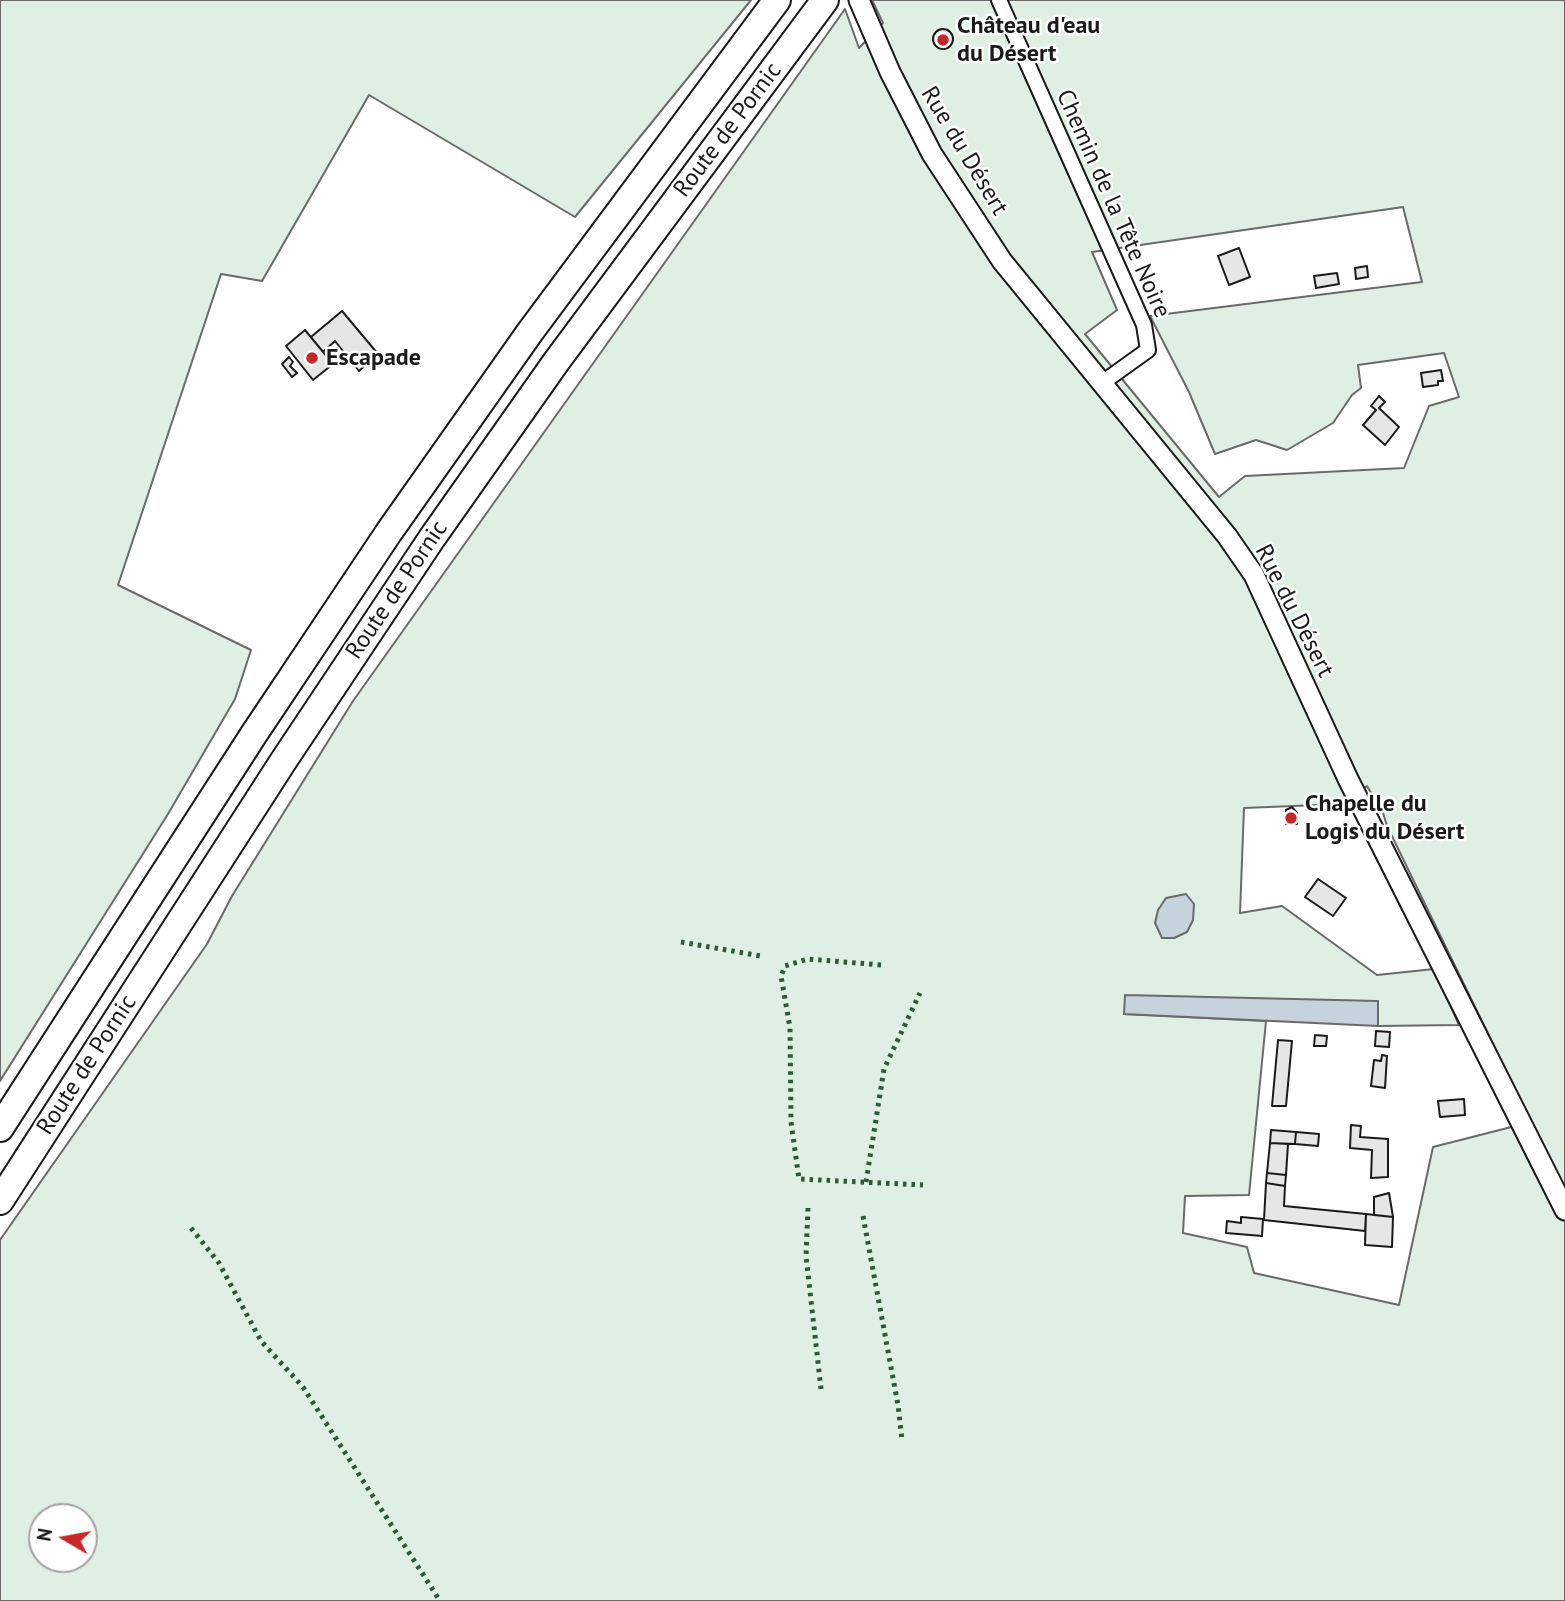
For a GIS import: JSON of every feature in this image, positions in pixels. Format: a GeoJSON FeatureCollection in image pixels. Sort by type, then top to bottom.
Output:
{"type":"FeatureCollection","features":[{"type":"Feature","properties":{"kind":"highway","name":"Route de Pornic"},"geometry":{"type":"LineString","coordinates":[[0,1128],[396,521],[530,332],[777,0]]}},
{"type":"Feature","properties":{"kind":"highway","name":"Route de Pornic"},"geometry":{"type":"LineString","coordinates":[[0,1201],[270,782],[432,538],[589,318],[825,0]]}},
{"type":"Feature","properties":{"kind":"street","name":"Chemin de la Tête Noire"},"geometry":{"type":"LineString","coordinates":[[999,0],[1144,325],[1148,350],[1102,383]]}},
{"type":"Feature","properties":{"kind":"street","name":"Rue du Désert"},"geometry":{"type":"LineString","coordinates":[[861,4],[890,72],[932,154],[1002,261],[1227,536],[1254,575],[1357,800],[1565,1210]]}},
{"type":"Feature","properties":{"kind":"green space"},"geometry":{"type":"Polygon","coordinates":[[[0,0],[751,0],[575,217],[369,95],[262,281],[221,274],[118,585],[251,650],[235,699],[168,814],[0,1081],[0,0]]]}},
{"type":"Feature","properties":{"kind":"green space"},"geometry":{"type":"Polygon","coordinates":[[[872,0],[1565,0],[1565,1601],[0,1601],[0,1240],[207,944],[232,896],[353,701],[845,9],[859,48],[883,23],[872,0]],[[1403,207],[1092,252],[1117,310],[1085,334],[1219,497],[1245,476],[1404,468],[1429,406],[1459,397],[1444,353],[1358,365],[1361,388],[1352,395],[1333,423],[1287,450],[1256,440],[1215,454],[1189,392],[1150,316],[1422,282],[1403,207]],[[1367,786],[1343,804],[1244,808],[1240,913],[1282,906],[1377,975],[1434,969],[1459,1025],[1378,1026],[1378,1001],[1124,1014],[1266,1021],[1249,1195],[1185,1196],[1183,1233],[1247,1247],[1254,1273],[1399,1305],[1433,1147],[1531,1122],[1383,813],[1367,786]]]}},
{"type":"Feature","properties":{"kind":"shaded area"},"geometry":{"type":"Polygon","coordinates":[[[1186,894],[1194,904],[1193,920],[1187,932],[1174,938],[1162,938],[1155,923],[1158,910],[1166,898],[1186,894]]]}},
{"type":"Feature","properties":{"kind":"shaded area"},"geometry":{"type":"Polygon","coordinates":[[[1125,995],[1378,1001],[1378,1026],[1124,1014],[1125,995]]]}},
{"type":"Feature","properties":{"kind":"building","name":"Château d'eau du Désert"},"geometry":{"type":"Polygon","coordinates":[[[939,29],[947,29],[953,39],[947,49],[939,49],[933,43],[933,35],[939,29]]]}},
{"type":"Feature","properties":{"kind":"building"},"geometry":{"type":"Polygon","coordinates":[[[1239,248],[1250,277],[1229,285],[1218,256],[1239,248]]]}},
{"type":"Feature","properties":{"kind":"building"},"geometry":{"type":"Polygon","coordinates":[[[1367,266],[1368,277],[1356,279],[1355,268],[1367,266]]]}},
{"type":"Feature","properties":{"kind":"building"},"geometry":{"type":"Polygon","coordinates":[[[1337,273],[1339,284],[1316,288],[1314,276],[1337,273]]]}},
{"type":"Feature","properties":{"kind":"building"},"geometry":{"type":"Polygon","coordinates":[[[342,311],[378,354],[359,371],[335,341],[323,352],[311,337],[342,311]]]}},
{"type":"Feature","properties":{"kind":"building","name":"Escapade"},"geometry":{"type":"Polygon","coordinates":[[[305,330],[333,364],[313,380],[286,346],[305,330]]]}},
{"type":"Feature","properties":{"kind":"building"},"geometry":{"type":"Polygon","coordinates":[[[289,357],[293,362],[290,366],[297,373],[292,377],[282,364],[289,357]]]}},
{"type":"Feature","properties":{"kind":"building"},"geometry":{"type":"Polygon","coordinates":[[[1441,370],[1443,381],[1438,381],[1438,385],[1423,387],[1421,373],[1441,370]]]}},
{"type":"Feature","properties":{"kind":"building"},"geometry":{"type":"Polygon","coordinates":[[[1379,396],[1385,402],[1379,408],[1399,427],[1385,445],[1363,425],[1376,410],[1371,406],[1379,396]]]}},
{"type":"Feature","properties":{"kind":"building","name":"Chapelle du Logis du Désert"},"geometry":{"type":"Polygon","coordinates":[[[1292,807],[1297,813],[1297,824],[1286,824],[1286,810],[1292,807]]]}},
{"type":"Feature","properties":{"kind":"building"},"geometry":{"type":"Polygon","coordinates":[[[1318,879],[1346,898],[1333,916],[1305,897],[1318,879]]]}},
{"type":"Feature","properties":{"kind":"building"},"geometry":{"type":"Polygon","coordinates":[[[1376,1031],[1390,1032],[1389,1047],[1375,1046],[1376,1031]]]}},
{"type":"Feature","properties":{"kind":"building"},"geometry":{"type":"Polygon","coordinates":[[[1315,1035],[1327,1036],[1326,1046],[1314,1046],[1315,1035]]]}},
{"type":"Feature","properties":{"kind":"building"},"geometry":{"type":"Polygon","coordinates":[[[1278,1040],[1292,1041],[1286,1106],[1272,1106],[1278,1040]]]}},
{"type":"Feature","properties":{"kind":"building"},"geometry":{"type":"Polygon","coordinates":[[[1382,1055],[1387,1056],[1385,1088],[1371,1086],[1374,1060],[1381,1061],[1382,1055]]]}},
{"type":"Feature","properties":{"kind":"building"},"geometry":{"type":"Polygon","coordinates":[[[1464,1099],[1465,1115],[1440,1117],[1438,1101],[1464,1099]]]}},
{"type":"Feature","properties":{"kind":"building"},"geometry":{"type":"Polygon","coordinates":[[[1351,1125],[1361,1126],[1360,1137],[1388,1139],[1388,1177],[1371,1178],[1372,1150],[1350,1148],[1351,1125]]]}},
{"type":"Feature","properties":{"kind":"building"},"geometry":{"type":"Polygon","coordinates":[[[1271,1130],[1296,1132],[1295,1144],[1270,1143],[1271,1130]]]}},
{"type":"Feature","properties":{"kind":"building"},"geometry":{"type":"Polygon","coordinates":[[[1296,1132],[1319,1134],[1318,1146],[1295,1144],[1296,1132]]]}},
{"type":"Feature","properties":{"kind":"building"},"geometry":{"type":"Polygon","coordinates":[[[1270,1143],[1288,1144],[1286,1175],[1267,1173],[1270,1143]]]}},
{"type":"Feature","properties":{"kind":"building"},"geometry":{"type":"Polygon","coordinates":[[[1267,1173],[1286,1175],[1285,1186],[1266,1183],[1267,1173]]]}},
{"type":"Feature","properties":{"kind":"building"},"geometry":{"type":"Polygon","coordinates":[[[1266,1183],[1285,1186],[1284,1206],[1366,1214],[1365,1231],[1264,1220],[1266,1183]]]}},
{"type":"Feature","properties":{"kind":"building"},"geometry":{"type":"Polygon","coordinates":[[[1389,1193],[1393,1217],[1374,1215],[1374,1197],[1389,1193]]]}},
{"type":"Feature","properties":{"kind":"building"},"geometry":{"type":"Polygon","coordinates":[[[1366,1214],[1393,1217],[1392,1247],[1365,1245],[1366,1214]]]}},
{"type":"Feature","properties":{"kind":"building"},"geometry":{"type":"Polygon","coordinates":[[[1241,1217],[1263,1219],[1262,1236],[1226,1233],[1227,1221],[1241,1223],[1241,1217]]]}},
{"type":"Feature","properties":{"kind":"hedge"},"geometry":{"type":"LineString","coordinates":[[681,942],[761,956]]}},
{"type":"Feature","properties":{"kind":"hedge"},"geometry":{"type":"LineString","coordinates":[[881,965],[808,959],[785,966],[781,976],[790,1028],[791,1122],[799,1179],[923,1185]]}},
{"type":"Feature","properties":{"kind":"hedge"},"geometry":{"type":"LineString","coordinates":[[866,1182],[884,1069],[920,993]]}},
{"type":"Feature","properties":{"kind":"hedge"},"geometry":{"type":"LineString","coordinates":[[808,1208],[806,1256],[821,1389]]}},
{"type":"Feature","properties":{"kind":"hedge"},"geometry":{"type":"LineString","coordinates":[[863,1216],[902,1440]]}},
{"type":"Feature","properties":{"kind":"hedge"},"geometry":{"type":"LineString","coordinates":[[191,1228],[219,1263],[261,1341],[303,1387],[440,1601]]}},
{"type":"Feature","properties":{"kind":"place","name":"Château d'eau du Désert"},"geometry":{"type":"Point","coordinates":[943,40]}},
{"type":"Feature","properties":{"kind":"place","name":"Escapade"},"geometry":{"type":"Point","coordinates":[312,358]}},
{"type":"Feature","properties":{"kind":"place","name":"Chapelle du Logis du Désert"},"geometry":{"type":"Point","coordinates":[1291,818]}}]}
